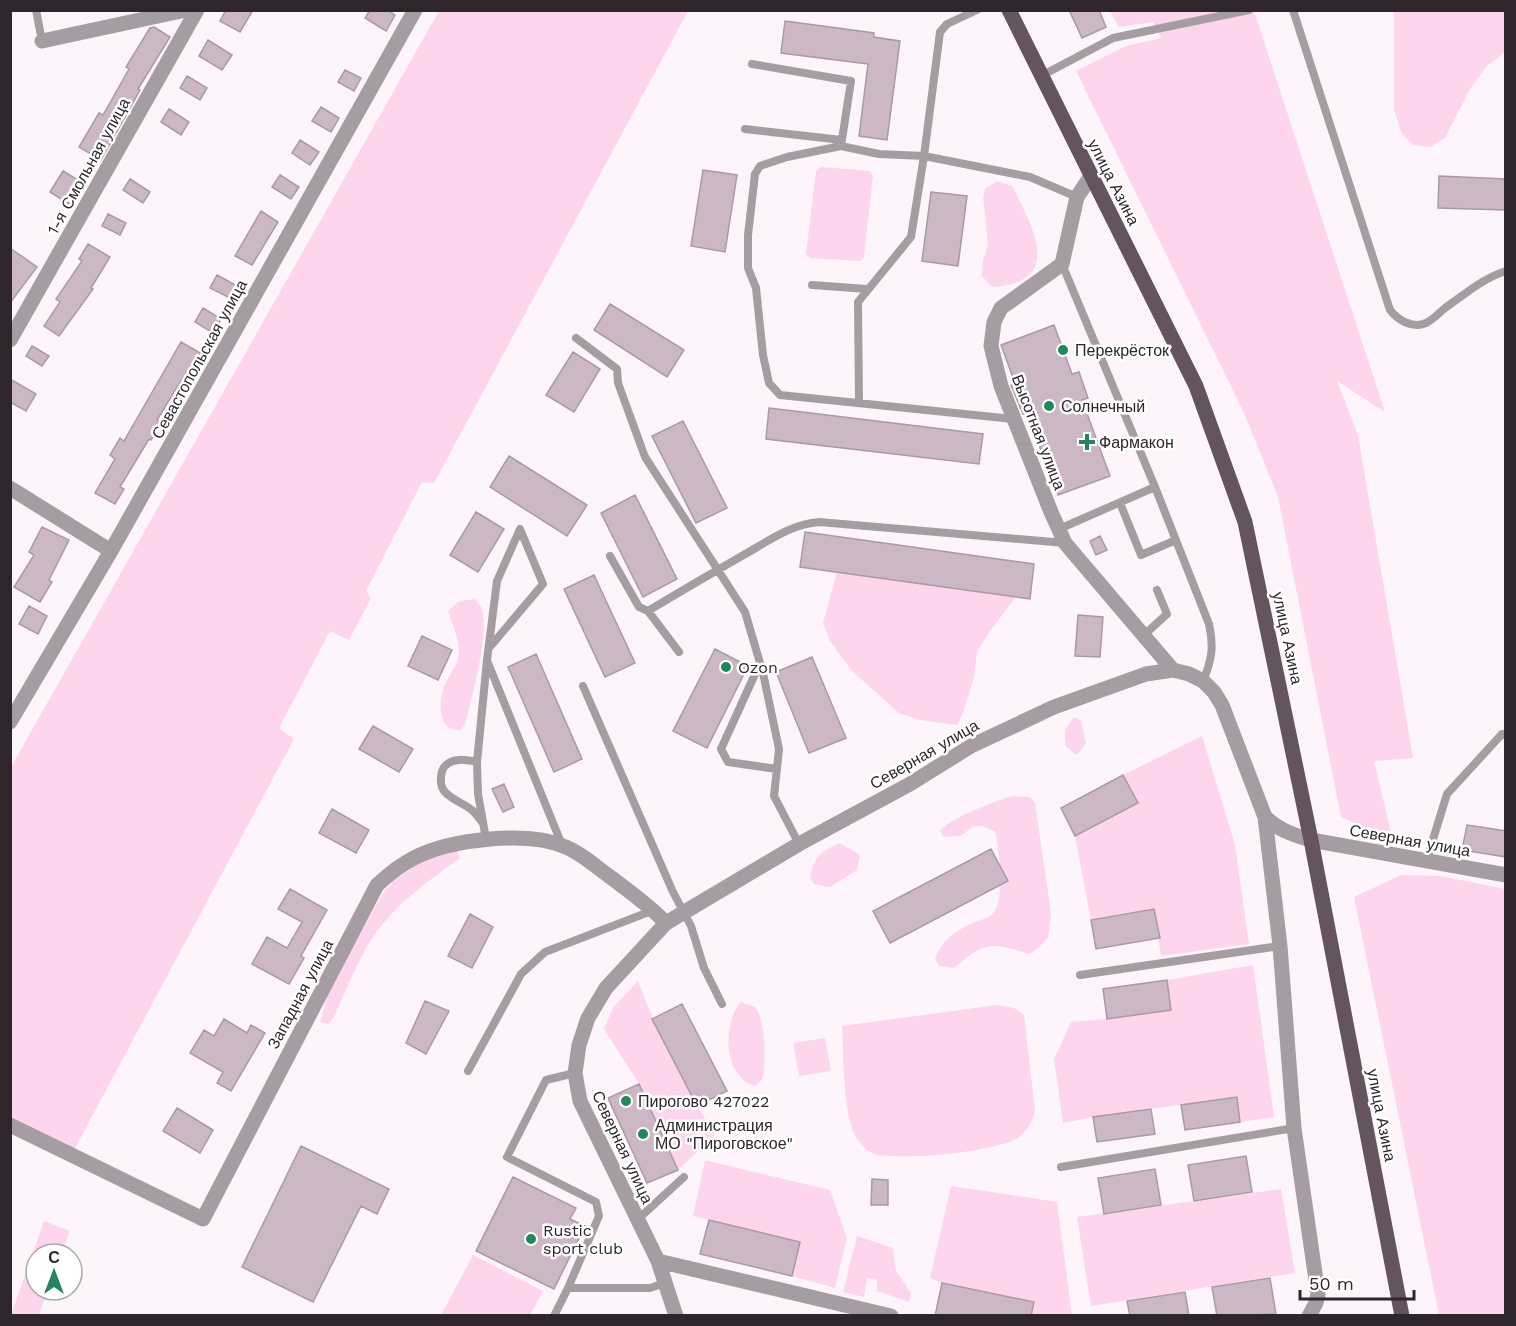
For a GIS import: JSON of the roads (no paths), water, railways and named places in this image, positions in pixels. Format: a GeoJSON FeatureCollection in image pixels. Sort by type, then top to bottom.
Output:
{"type":"FeatureCollection","features":[{"type":"Feature","properties":{"kind":"main road","name":"улица Азина"},"geometry":{"type":"LineString","coordinates":[[1009,10],[1196,386],[1245,522],[1311,840],[1402,1316]]}},
{"type":"Feature","properties":{"kind":"street"},"geometry":{"type":"LineString","coordinates":[[42,41],[186,10]]}},
{"type":"Feature","properties":{"kind":"street","name":"1-я Смольная улица"},"geometry":{"type":"LineString","coordinates":[[10,340],[197,10]]}},
{"type":"Feature","properties":{"kind":"street","name":"Севастопольская улица"},"geometry":{"type":"LineString","coordinates":[[10,722],[111,551],[415,10]]}},
{"type":"Feature","properties":{"kind":"street"},"geometry":{"type":"LineString","coordinates":[[1062,264],[1077,197],[1091,176]]}},
{"type":"Feature","properties":{"kind":"street","name":"Высотная улица"},"geometry":{"type":"LineString","coordinates":[[1062,264],[1001,308],[994,322],[992,346],[1001,386],[1062,536],[1173,670]]}},
{"type":"Feature","properties":{"kind":"street"},"geometry":{"type":"LineString","coordinates":[[10,488],[111,551]]}},
{"type":"Feature","properties":{"kind":"street","name":"Северная улица"},"geometry":{"type":"LineString","coordinates":[[676,1316],[657,1261],[579,1101],[575,1073],[579,1045],[585,1027],[606,988],[666,923],[799,844],[910,784],[971,746],[1054,707],[1146,674],[1173,670],[1203,681]]}},
{"type":"Feature","properties":{"kind":"street"},"geometry":{"type":"LineString","coordinates":[[1203,681],[1222,705],[1265,817],[1280,946],[1294,1128],[1318,1294],[1311,1313]]}},
{"type":"Feature","properties":{"kind":"street","name":"Северная улица"},"geometry":{"type":"LineString","coordinates":[[1265,817],[1275,826],[1311,840],[1506,875]]}},
{"type":"Feature","properties":{"kind":"street","name":"Западная улица"},"geometry":{"type":"LineString","coordinates":[[10,1125],[203,1219],[377,885],[394,869],[417,856],[458,844],[486,839],[524,838],[562,845],[582,856],[654,910],[666,923]]}},
{"type":"Feature","properties":{"kind":"street"},"geometry":{"type":"LineString","coordinates":[[657,1261],[891,1316]]}},
{"type":"Feature","properties":{"kind":"lane"},"geometry":{"type":"LineString","coordinates":[[36,10],[42,41]]}},
{"type":"Feature","properties":{"kind":"lane"},"geometry":{"type":"LineString","coordinates":[[860,403],[858,302],[910,237],[924,156],[940,32],[947,24],[977,10]]}},
{"type":"Feature","properties":{"kind":"lane"},"geometry":{"type":"LineString","coordinates":[[1041,76],[1113,38],[1249,10]]}},
{"type":"Feature","properties":{"kind":"lane"},"geometry":{"type":"LineString","coordinates":[[1293,10],[1390,310],[1398,320],[1411,324],[1425,324],[1479,285],[1495,275],[1506,272]]}},
{"type":"Feature","properties":{"kind":"lane"},"geometry":{"type":"LineString","coordinates":[[752,64],[851,81],[842,143]]}},
{"type":"Feature","properties":{"kind":"lane"},"geometry":{"type":"LineString","coordinates":[[746,129],[842,143],[879,154],[924,156],[1030,177],[1077,197]]}},
{"type":"Feature","properties":{"kind":"lane"},"geometry":{"type":"LineString","coordinates":[[842,143],[760,166],[755,174],[748,235],[748,268],[756,288],[763,355],[769,383],[780,395],[1013,419]]}},
{"type":"Feature","properties":{"kind":"lane"},"geometry":{"type":"LineString","coordinates":[[1062,264],[1209,624],[1212,638],[1211,662],[1203,681]]}},
{"type":"Feature","properties":{"kind":"lane"},"geometry":{"type":"LineString","coordinates":[[812,285],[867,289]]}},
{"type":"Feature","properties":{"kind":"lane"},"geometry":{"type":"LineString","coordinates":[[576,338],[617,369],[618,383],[645,457],[693,535],[745,612],[760,663],[779,749],[774,796],[799,844]]}},
{"type":"Feature","properties":{"kind":"lane"},"geometry":{"type":"LineString","coordinates":[[648,611],[718,569],[805,523],[1062,536],[1120,503],[1155,488]]}},
{"type":"Feature","properties":{"kind":"lane"},"geometry":{"type":"LineString","coordinates":[[1120,503],[1141,555],[1176,540]]}},
{"type":"Feature","properties":{"kind":"lane"},"geometry":{"type":"LineString","coordinates":[[486,839],[478,794],[477,762],[487,660],[497,581],[520,529],[543,584],[489,648]]}},
{"type":"Feature","properties":{"kind":"lane"},"geometry":{"type":"LineString","coordinates":[[610,556],[639,607],[648,611],[679,652]]}},
{"type":"Feature","properties":{"kind":"lane"},"geometry":{"type":"LineString","coordinates":[[1144,635],[1167,614],[1157,590]]}},
{"type":"Feature","properties":{"kind":"lane"},"geometry":{"type":"LineString","coordinates":[[487,660],[562,845]]}},
{"type":"Feature","properties":{"kind":"lane"},"geometry":{"type":"LineString","coordinates":[[760,663],[721,749],[728,762],[777,769]]}},
{"type":"Feature","properties":{"kind":"lane"},"geometry":{"type":"LineString","coordinates":[[583,686],[683,913],[691,926],[704,968],[722,1004]]}},
{"type":"Feature","properties":{"kind":"lane"},"geometry":{"type":"LineString","coordinates":[[1426,862],[1447,794],[1502,734],[1506,735]]}},
{"type":"Feature","properties":{"kind":"lane"},"geometry":{"type":"LineString","coordinates":[[477,762],[454,761],[445,766],[440,785],[446,794],[472,810],[483,824]]}},
{"type":"Feature","properties":{"kind":"lane"},"geometry":{"type":"LineString","coordinates":[[468,1071],[521,974],[545,951],[654,910]]}},
{"type":"Feature","properties":{"kind":"lane"},"geometry":{"type":"LineString","coordinates":[[1080,975],[1280,946]]}},
{"type":"Feature","properties":{"kind":"lane"},"geometry":{"type":"LineString","coordinates":[[554,1316],[599,1216],[596,1202],[507,1157],[546,1080],[575,1073]]}},
{"type":"Feature","properties":{"kind":"lane"},"geometry":{"type":"LineString","coordinates":[[1061,1167],[1294,1128]]}},
{"type":"Feature","properties":{"kind":"lane"},"geometry":{"type":"LineString","coordinates":[[637,1220],[684,1177]]}},
{"type":"Feature","properties":{"kind":"lane"},"geometry":{"type":"LineString","coordinates":[[568,1288],[651,1288],[665,1283]]}},
{"type":"Feature","properties":{"kind":"place","name":"Перекрёсток"},"geometry":{"type":"Point","coordinates":[1063,350]}},
{"type":"Feature","properties":{"kind":"place","name":"Солнечный"},"geometry":{"type":"Point","coordinates":[1049,406]}},
{"type":"Feature","properties":{"kind":"place","name":"Фармакон"},"geometry":{"type":"Point","coordinates":[1087,442]}},
{"type":"Feature","properties":{"kind":"place","name":"Ozon"},"geometry":{"type":"Point","coordinates":[726,667]}},
{"type":"Feature","properties":{"kind":"place","name":"Пирогово 427022"},"geometry":{"type":"Point","coordinates":[626,1101]}},
{"type":"Feature","properties":{"kind":"place","name":"Администрация МО \"Пироговское\""},"geometry":{"type":"Point","coordinates":[643,1134]}},
{"type":"Feature","properties":{"kind":"place","name":"Rustic sport club"},"geometry":{"type":"Point","coordinates":[531,1239]}}]}
